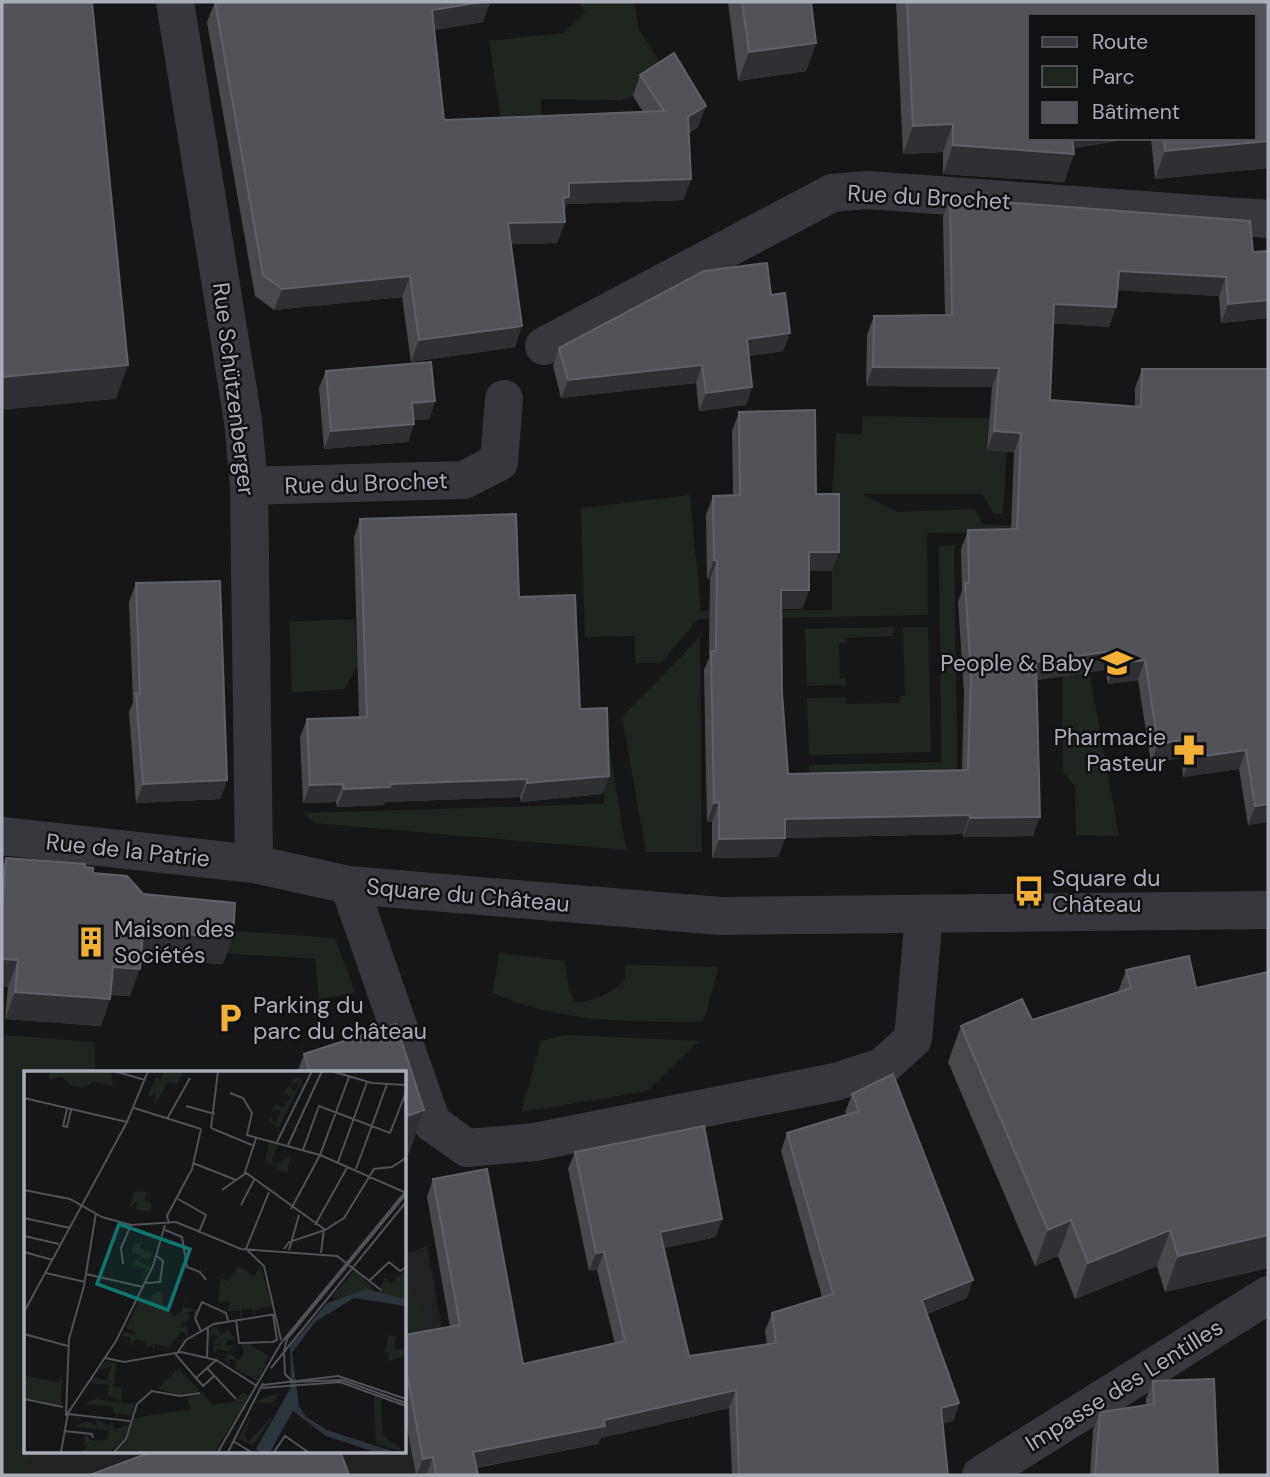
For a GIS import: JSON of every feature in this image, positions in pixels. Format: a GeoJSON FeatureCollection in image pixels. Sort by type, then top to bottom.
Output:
{"type":"FeatureCollection","features":[{"type":"Feature","properties":{"kind":"street","name":"Rue Schützenberger"},"geometry":{"type":"LineString","coordinates":[[175,2],[243,421],[249,486],[254,864]]}},
{"type":"Feature","properties":{"kind":"street","name":"Rue du Brochet"},"geometry":{"type":"LineString","coordinates":[[544,346],[832,193],[867,190],[1268,219]]}},
{"type":"Feature","properties":{"kind":"street","name":"Rue du Brochet"},"geometry":{"type":"LineString","coordinates":[[249,486],[464,481],[499,462],[504,399]]}},
{"type":"Feature","properties":{"kind":"street","name":"Rue de la Patrie"},"geometry":{"type":"LineString","coordinates":[[2,836],[254,864]]}},
{"type":"Feature","properties":{"kind":"street","name":"Square du Château"},"geometry":{"type":"LineString","coordinates":[[254,864],[349,885],[720,916],[1268,910]]}},
{"type":"Feature","properties":{"kind":"street","name":"Square du Château"},"geometry":{"type":"LineString","coordinates":[[349,885],[387,1042],[403,1071]]}},
{"type":"Feature","properties":{"kind":"street","name":"Square du Château"},"geometry":{"type":"LineString","coordinates":[[406,1076],[432,1123],[467,1148],[535,1142],[835,1082],[882,1067],[914,1039],[924,915]]}},
{"type":"Feature","properties":{"kind":"street","name":"Impasse des Lentilles"},"geometry":{"type":"LineString","coordinates":[[981,1475],[1268,1295]]}},
{"type":"Feature","properties":{"kind":"shaded area"},"geometry":{"type":"Polygon","coordinates":[[[427,1246],[469,1475],[19,1475],[39,1452],[406,1452],[406,1253],[427,1246]]]}},
{"type":"Feature","properties":{"kind":"green space"},"geometry":{"type":"Polygon","coordinates":[[[579,2],[634,2],[639,29],[667,74],[633,96],[621,100],[541,99],[542,130],[503,133],[489,41],[563,33],[585,12],[579,2]]]}},
{"type":"Feature","properties":{"kind":"green space"},"geometry":{"type":"Polygon","coordinates":[[[863,416],[989,418],[1007,451],[1003,513],[994,514],[982,494],[862,494],[898,512],[974,509],[984,525],[1063,527],[1119,836],[1076,835],[1075,786],[1063,773],[1062,535],[927,533],[928,615],[698,619],[661,663],[636,663],[634,636],[585,637],[581,508],[690,495],[701,611],[832,610],[832,494],[836,433],[862,434],[863,416]]]}},
{"type":"Feature","properties":{"kind":"green space"},"geometry":{"type":"Polygon","coordinates":[[[954,545],[958,809],[810,820],[809,765],[941,762],[939,546],[954,545]]]}},
{"type":"Feature","properties":{"kind":"green space"},"geometry":{"type":"Polygon","coordinates":[[[355,619],[357,666],[345,689],[292,692],[289,622],[355,619]]]}},
{"type":"Feature","properties":{"kind":"green space"},"geometry":{"type":"Polygon","coordinates":[[[894,627],[893,636],[846,638],[846,643],[839,643],[840,679],[846,679],[846,685],[807,686],[805,629],[894,627]]]}},
{"type":"Feature","properties":{"kind":"green space"},"geometry":{"type":"Polygon","coordinates":[[[903,627],[928,627],[931,752],[809,755],[807,698],[846,697],[847,704],[899,703],[900,696],[905,696],[903,627]]]}},
{"type":"Feature","properties":{"kind":"green space"},"geometry":{"type":"Polygon","coordinates":[[[700,637],[702,852],[646,852],[622,717],[700,637]]]}},
{"type":"Feature","properties":{"kind":"green space"},"geometry":{"type":"Polygon","coordinates":[[[601,727],[606,727],[626,850],[314,823],[305,813],[604,804],[601,727]]]}},
{"type":"Feature","properties":{"kind":"green space"},"geometry":{"type":"Polygon","coordinates":[[[193,928],[335,938],[355,992],[319,1001],[315,959],[192,951],[193,928]]]}},
{"type":"Feature","properties":{"kind":"green space"},"geometry":{"type":"Polygon","coordinates":[[[499,953],[565,961],[569,990],[575,1002],[602,996],[614,989],[625,980],[625,965],[719,967],[703,1022],[623,1021],[544,1010],[493,993],[499,953]]]}},
{"type":"Feature","properties":{"kind":"green space"},"geometry":{"type":"Polygon","coordinates":[[[2,1035],[95,1042],[95,1071],[24,1071],[24,1452],[39,1452],[19,1475],[2,1475],[2,1035]]]}},
{"type":"Feature","properties":{"kind":"green space"},"geometry":{"type":"Polygon","coordinates":[[[565,1035],[699,1041],[647,1091],[521,1112],[541,1041],[565,1035]]]}},
{"type":"Feature","properties":{"kind":"green space"},"geometry":{"type":"Polygon","coordinates":[[[406,1272],[425,1323],[406,1339],[406,1272]]]}},
{"type":"Feature","properties":{"kind":"building"},"geometry":{"type":"Polygon","coordinates":[[[2,2],[92,2],[128,365],[2,377],[2,2]]]}},
{"type":"Feature","properties":{"kind":"building"},"geometry":{"type":"Polygon","coordinates":[[[215,2],[482,2],[432,10],[444,120],[664,111],[640,75],[674,53],[706,106],[688,117],[691,179],[569,183],[569,197],[563,198],[565,222],[508,223],[522,326],[419,340],[410,276],[282,289],[263,275],[215,2]]]}},
{"type":"Feature","properties":{"kind":"building"},"geometry":{"type":"Polygon","coordinates":[[[742,2],[811,2],[816,43],[749,52],[742,2]]]}},
{"type":"Feature","properties":{"kind":"building"},"geometry":{"type":"Polygon","coordinates":[[[907,2],[1268,2],[1268,141],[1165,151],[1164,140],[1256,140],[1256,14],[1028,14],[1028,140],[1072,140],[1074,154],[953,145],[953,124],[913,126],[907,2]]]}},
{"type":"Feature","properties":{"kind":"building"},"geometry":{"type":"Polygon","coordinates":[[[950,198],[1250,221],[1253,252],[1268,251],[1268,300],[1228,304],[1226,277],[1119,271],[1116,307],[1054,304],[1050,400],[1141,407],[1142,369],[1268,369],[1268,804],[1255,806],[1246,750],[1190,758],[1188,739],[1158,744],[1145,660],[1114,664],[1112,651],[1036,662],[1040,817],[970,818],[970,815],[785,819],[785,838],[719,839],[719,802],[714,803],[711,651],[716,651],[717,560],[714,560],[713,496],[740,495],[739,412],[815,410],[816,494],[839,494],[839,552],[809,552],[809,590],[781,590],[782,693],[788,774],[968,770],[971,674],[965,583],[969,583],[968,530],[1017,529],[1021,433],[994,431],[999,368],[873,367],[874,316],[952,315],[950,198]]]}},
{"type":"Feature","properties":{"kind":"building"},"geometry":{"type":"Polygon","coordinates":[[[767,263],[771,295],[785,293],[790,333],[747,339],[752,387],[706,393],[702,365],[568,380],[559,348],[704,271],[767,263]]]}},
{"type":"Feature","properties":{"kind":"building"},"geometry":{"type":"Polygon","coordinates":[[[431,362],[435,401],[412,403],[414,424],[331,431],[326,371],[431,362]]]}},
{"type":"Feature","properties":{"kind":"building"},"geometry":{"type":"Polygon","coordinates":[[[516,514],[519,597],[575,595],[580,709],[607,708],[609,776],[527,783],[527,779],[391,784],[390,787],[344,789],[343,784],[310,785],[307,719],[367,717],[360,519],[516,514]]]}},
{"type":"Feature","properties":{"kind":"building"},"geometry":{"type":"Polygon","coordinates":[[[220,581],[227,780],[143,784],[136,693],[140,694],[136,583],[220,581]]]}},
{"type":"Feature","properties":{"kind":"building","name":"Maison des Sociétés"},"geometry":{"type":"Polygon","coordinates":[[[6,858],[85,864],[85,867],[93,868],[93,873],[127,876],[143,894],[235,903],[233,937],[143,932],[140,969],[113,967],[110,999],[15,992],[18,960],[2,959],[6,858]]]}},
{"type":"Feature","properties":{"kind":"building"},"geometry":{"type":"Polygon","coordinates":[[[1189,956],[1196,988],[1268,972],[1268,1235],[1178,1256],[1170,1230],[1088,1263],[1071,1220],[1048,1230],[961,1026],[1022,999],[1032,1020],[1131,988],[1126,970],[1189,956]]]}},
{"type":"Feature","properties":{"kind":"building"},"geometry":{"type":"Polygon","coordinates":[[[396,1024],[424,1110],[406,1116],[406,1071],[309,1071],[304,1054],[396,1024]]]}},
{"type":"Feature","properties":{"kind":"building"},"geometry":{"type":"Polygon","coordinates":[[[893,1074],[973,1280],[922,1300],[959,1403],[941,1408],[948,1475],[739,1475],[736,1390],[604,1420],[605,1426],[473,1452],[478,1475],[436,1475],[433,1457],[423,1459],[406,1369],[406,1335],[460,1325],[433,1179],[487,1169],[523,1364],[625,1341],[604,1252],[596,1253],[575,1152],[704,1126],[722,1219],[660,1232],[689,1356],[776,1343],[772,1313],[833,1294],[787,1133],[859,1111],[852,1094],[893,1074]]]}},
{"type":"Feature","properties":{"kind":"building"},"geometry":{"type":"Polygon","coordinates":[[[1214,1379],[1218,1475],[1095,1475],[1100,1412],[1154,1404],[1153,1381],[1214,1379]]]}},
{"type":"Feature","properties":{"kind":"building"},"geometry":{"type":"Polygon","coordinates":[[[151,1452],[340,1452],[349,1475],[90,1475],[151,1452]]]}},
{"type":"Feature","properties":{"kind":"place","name":"People & Baby"},"geometry":{"type":"Point","coordinates":[1117,663]}},
{"type":"Feature","properties":{"kind":"place","name":"Pharmacie Pasteur"},"geometry":{"type":"Point","coordinates":[1189,750]}},
{"type":"Feature","properties":{"kind":"place","name":"Square du Château"},"geometry":{"type":"Point","coordinates":[1029,891]}},
{"type":"Feature","properties":{"kind":"place","name":"Maison des Sociétés"},"geometry":{"type":"Point","coordinates":[91,942]}},
{"type":"Feature","properties":{"kind":"place","name":"Parking du parc du château"},"geometry":{"type":"Point","coordinates":[230,1018]}}]}
